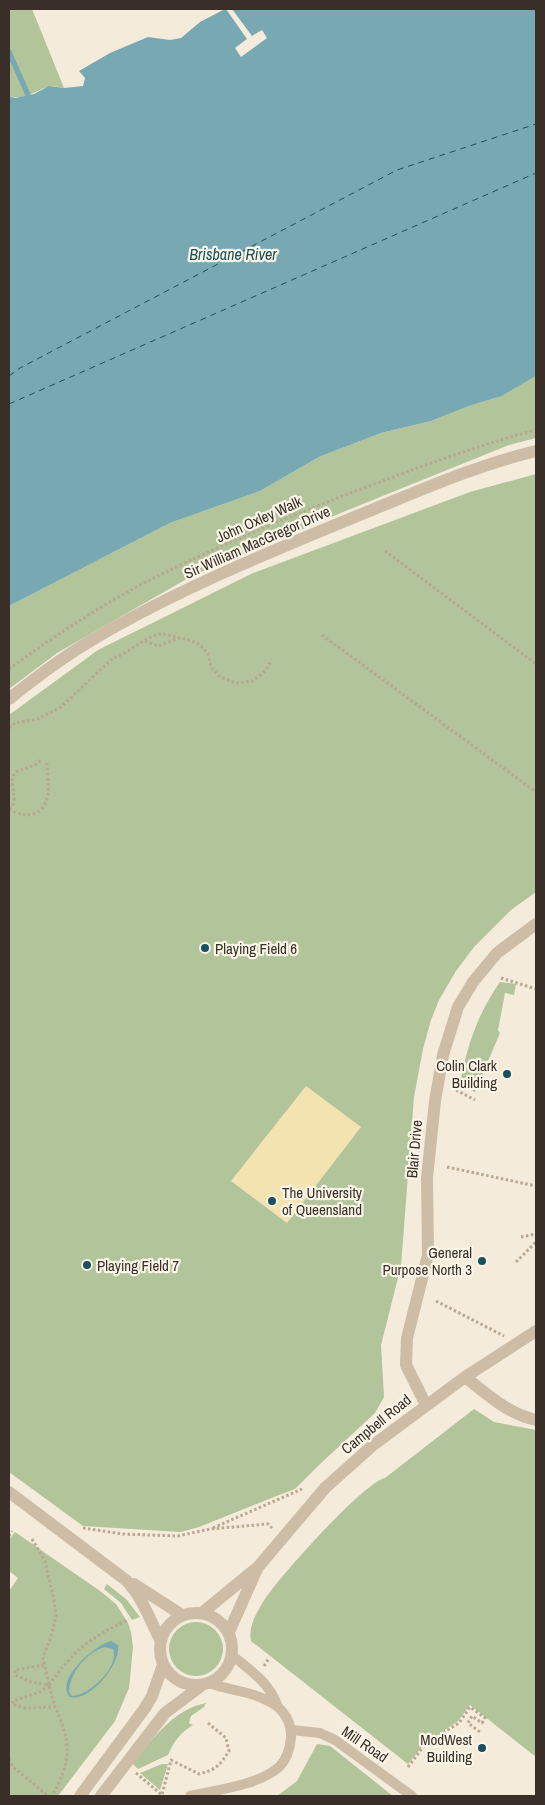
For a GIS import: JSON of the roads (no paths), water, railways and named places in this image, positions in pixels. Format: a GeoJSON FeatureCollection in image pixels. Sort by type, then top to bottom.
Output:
{"type":"FeatureCollection","features":[{"type":"Feature","properties":{"kind":"street","name":"Sir William MacGregor Drive"},"geometry":{"type":"LineString","coordinates":[[9,698],[91,640],[179,594],[247,562],[465,474],[536,451]]}},
{"type":"Feature","properties":{"kind":"street","name":"Blair Drive"},"geometry":{"type":"LineString","coordinates":[[426,1405],[406,1365],[406,1356],[408,1338],[428,1255],[426,1178],[435,1101],[443,1055],[458,1007],[473,982],[497,954],[536,924]]}},
{"type":"Feature","properties":{"kind":"street","name":"Campbell Road"},"geometry":{"type":"LineString","coordinates":[[202,1613],[258,1567],[325,1488],[372,1446],[465,1377],[536,1331]]}},
{"type":"Feature","properties":{"kind":"street"},"geometry":{"type":"LineString","coordinates":[[465,1377],[504,1406],[525,1417],[536,1420]]}},
{"type":"Feature","properties":{"kind":"street"},"geometry":{"type":"LineString","coordinates":[[9,1492],[127,1581],[138,1593],[161,1641]]}},
{"type":"Feature","properties":{"kind":"street","name":"Campbell Road"},"geometry":{"type":"LineString","coordinates":[[229,1632],[258,1567]]}},
{"type":"Feature","properties":{"kind":"street"},"geometry":{"type":"LineString","coordinates":[[127,1581],[141,1587],[182,1615]]}},
{"type":"Feature","properties":{"kind":"street"},"geometry":{"type":"LineString","coordinates":[[102,1796],[165,1713],[205,1684],[220,1677],[228,1667],[232,1656],[233,1644],[229,1632],[223,1623],[214,1616],[202,1613],[182,1615],[165,1630],[161,1641],[160,1653],[163,1665],[170,1675],[180,1682],[192,1686],[205,1684]]}},
{"type":"Feature","properties":{"kind":"street"},"geometry":{"type":"LineString","coordinates":[[80,1796],[145,1708],[152,1696],[163,1665]]}},
{"type":"Feature","properties":{"kind":"lane"},"geometry":{"type":"LineString","coordinates":[[232,1656],[265,1682],[274,1694],[278,1707]]}},
{"type":"Feature","properties":{"kind":"lane"},"geometry":{"type":"LineString","coordinates":[[190,1796],[264,1777],[281,1765],[290,1746],[292,1730],[286,1716],[278,1707],[255,1695],[205,1684]]}},
{"type":"Feature","properties":{"kind":"lane","name":"Mill Road"},"geometry":{"type":"LineString","coordinates":[[292,1730],[320,1733],[335,1740],[412,1796]]}},
{"type":"Feature","properties":{"kind":"water","name":"Brisbane River"},"geometry":{"type":"Polygon","coordinates":[[[225,9],[536,9],[536,376],[502,396],[469,406],[431,421],[381,433],[319,457],[260,491],[170,523],[9,606],[9,96],[15,98],[34,94],[49,86],[64,88],[83,86],[85,78],[79,71],[110,53],[148,37],[170,40],[181,38],[200,22],[225,9]]]}},
{"type":"Feature","properties":{"kind":"water"},"geometry":{"type":"Polygon","coordinates":[[[111,1641],[118,1645],[115,1662],[103,1680],[95,1688],[78,1697],[70,1697],[67,1690],[67,1682],[72,1673],[78,1664],[96,1649],[111,1641]],[[105,1647],[86,1658],[76,1670],[70,1685],[69,1692],[72,1696],[87,1691],[102,1679],[112,1664],[113,1649],[105,1647]]]}},
{"type":"Feature","properties":{"kind":"waterway"},"geometry":{"type":"LineString","coordinates":[[9,52],[28,95]]}},
{"type":"Feature","properties":{"kind":"place","name":"Playing Field 6"},"geometry":{"type":"Point","coordinates":[205,948]}},
{"type":"Feature","properties":{"kind":"place","name":"Colin Clark Building"},"geometry":{"type":"Point","coordinates":[507,1074]}},
{"type":"Feature","properties":{"kind":"place","name":"The University of Queensland"},"geometry":{"type":"Point","coordinates":[272,1201]}},
{"type":"Feature","properties":{"kind":"place","name":"General Purpose North 3"},"geometry":{"type":"Point","coordinates":[482,1261]}},
{"type":"Feature","properties":{"kind":"place","name":"Playing Field 7"},"geometry":{"type":"Point","coordinates":[87,1265]}},
{"type":"Feature","properties":{"kind":"place","name":"ModWest Building"},"geometry":{"type":"Point","coordinates":[482,1748]}}]}
